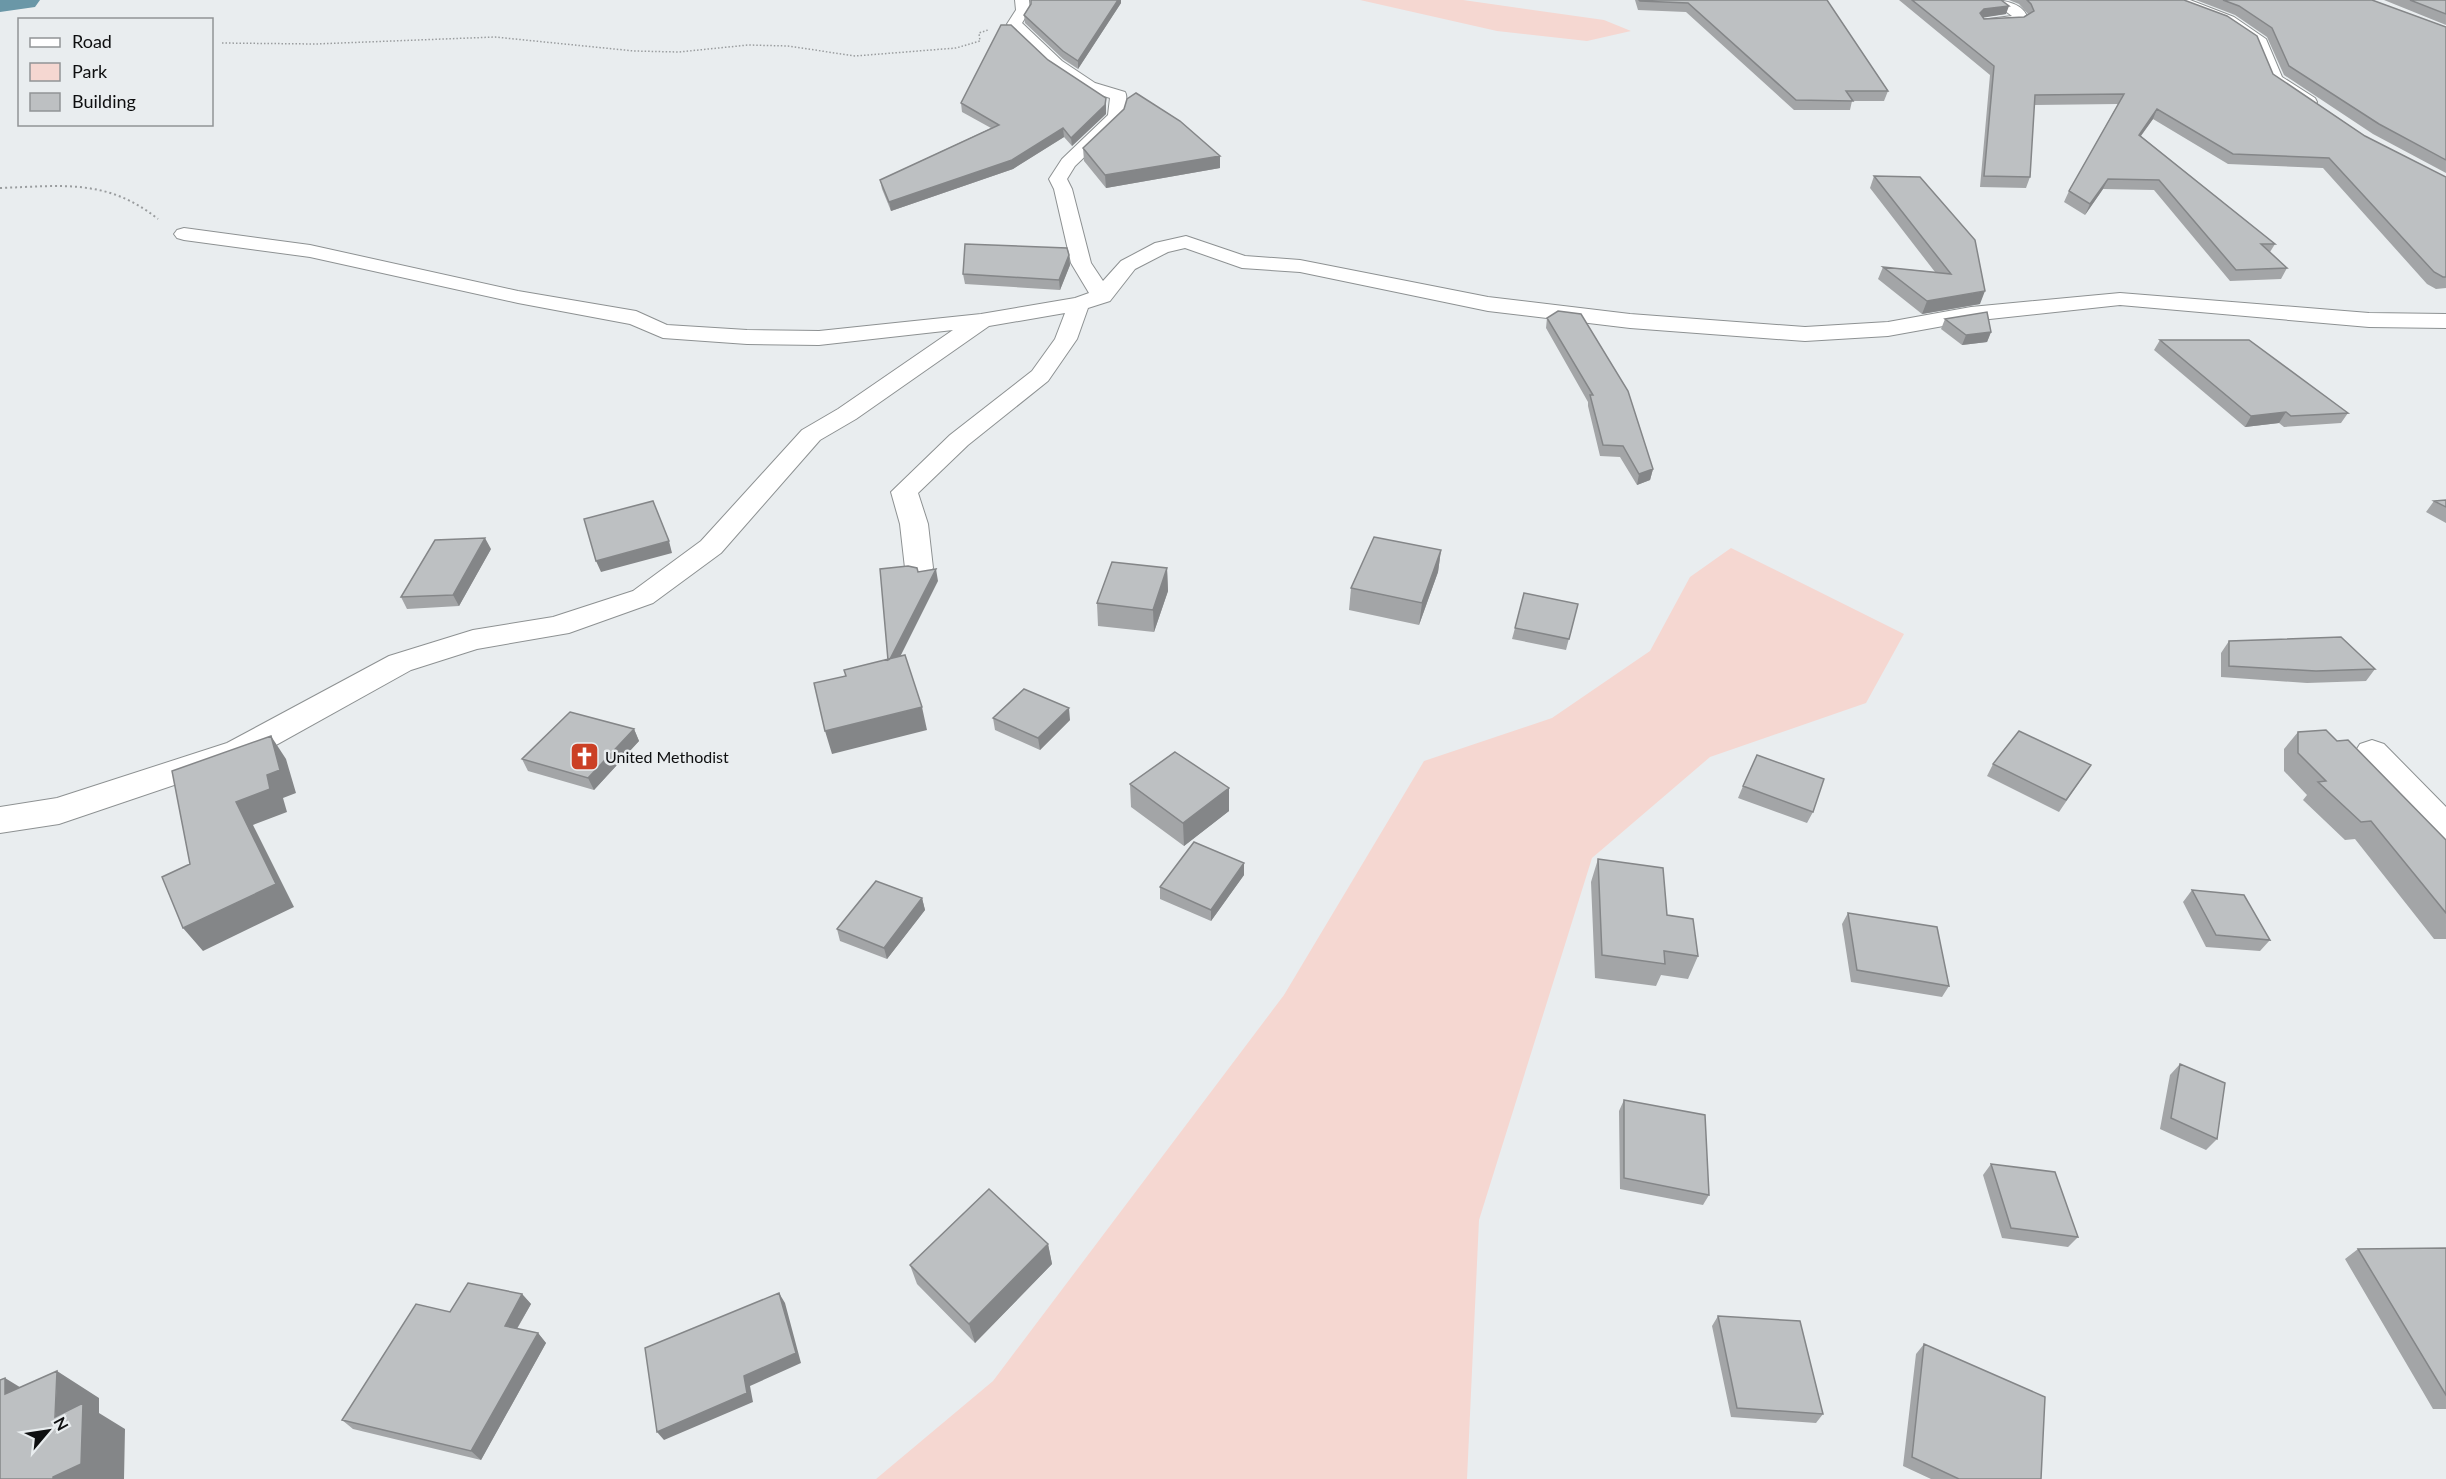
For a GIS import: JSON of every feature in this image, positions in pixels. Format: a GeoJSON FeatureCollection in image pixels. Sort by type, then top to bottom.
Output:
{"type":"FeatureCollection","features":[{"type":"Feature","properties":{"kind":"street"},"geometry":{"type":"LineString","coordinates":[[1986,23],[2021,20],[2020,15],[1997,0]]}},
{"type":"Feature","properties":{"kind":"street"},"geometry":{"type":"LineString","coordinates":[[2177,0],[2229,20],[2261,42],[2275,80],[2320,110]]}},
{"type":"Feature","properties":{"kind":"street"},"geometry":{"type":"LineString","coordinates":[[1020,8],[1014,24],[1056,64],[1089,86],[1119,95],[1116,108],[1118,116],[1068,163],[1058,179],[1063,189],[1091,300]]}},
{"type":"Feature","properties":{"kind":"street"},"geometry":{"type":"LineString","coordinates":[[184,234],[310,251],[518,297],[636,318],[663,331],[747,337],[819,338],[982,320],[1091,300]]}},
{"type":"Feature","properties":{"kind":"street"},"geometry":{"type":"LineString","coordinates":[[919,568],[914,524],[904,492],[959,440],[1040,376],[1091,300],[1128,265],[1162,247],[1186,242],[1242,262],[1300,266],[1488,304],[1629,321],[1805,334],[1888,329],[1971,314],[2120,299],[2369,320],[2446,321]]}},
{"type":"Feature","properties":{"kind":"street"},"geometry":{"type":"LineString","coordinates":[[0,820],[59,811],[239,751],[400,663],[473,640],[558,626],[643,597],[711,547],[811,435],[848,414],[982,320]]}},
{"type":"Feature","properties":{"kind":"street"},"geometry":{"type":"LineString","coordinates":[[2372,752],[2446,829]]}},
{"type":"Feature","properties":{"kind":"path"},"geometry":{"type":"LineString","coordinates":[[222,43],[315,44],[476,37],[526,39],[634,51],[679,52],[748,45],[788,46],[855,56],[956,48],[980,41],[980,33],[1020,8]]}},
{"type":"Feature","properties":{"kind":"path"},"geometry":{"type":"LineString","coordinates":[[0,188],[89,186],[127,195],[163,224],[184,234]]}},
{"type":"Feature","properties":{"kind":"green space"},"geometry":{"type":"Polygon","coordinates":[[[1360,0],[1463,0],[1604,20],[1631,31],[1587,41],[1497,31],[1360,0]]]}},
{"type":"Feature","properties":{"kind":"green space"},"geometry":{"type":"Polygon","coordinates":[[[1731,548],[1904,634],[1866,703],[1710,757],[1592,858],[1479,1220],[1467,1479],[876,1479],[993,1381],[1284,995],[1424,761],[1552,718],[1650,651],[1690,577],[1731,548]]]}},
{"type":"Feature","properties":{"kind":"building"},"geometry":{"type":"Polygon","coordinates":[[[1031,0],[1118,0],[1078,61],[1063,51],[1024,15],[1031,0]]]}},
{"type":"Feature","properties":{"kind":"building"},"geometry":{"type":"Polygon","coordinates":[[[1639,0],[1827,0],[1888,91],[1846,91],[1853,101],[1796,100],[1688,3],[1639,0]]]}},
{"type":"Feature","properties":{"kind":"building"},"geometry":{"type":"Polygon","coordinates":[[[1912,0],[2001,0],[2009,6],[1984,9],[1980,13],[1984,19],[2024,17],[2034,11],[2027,0],[2184,0],[2227,16],[2257,36],[2273,74],[2365,136],[2446,177],[2446,277],[2434,272],[2329,158],[2233,154],[2157,109],[2139,135],[2275,244],[2261,244],[2287,268],[2236,270],[2159,180],[2108,179],[2090,204],[2069,191],[2124,94],[2035,95],[2030,177],[1984,176],[1994,66],[1912,0]]]}},
{"type":"Feature","properties":{"kind":"building"},"geometry":{"type":"Polygon","coordinates":[[[2223,0],[2372,0],[2446,27],[2446,160],[2379,124],[2289,66],[2272,28],[2239,6],[2223,0]]]}},
{"type":"Feature","properties":{"kind":"building"},"geometry":{"type":"Polygon","coordinates":[[[2410,0],[2446,0],[2446,14],[2410,0]]]}},
{"type":"Feature","properties":{"kind":"building"},"geometry":{"type":"Polygon","coordinates":[[[1001,25],[1011,25],[1048,60],[1106,98],[1105,105],[1071,138],[1063,128],[1012,160],[889,202],[880,180],[999,125],[961,103],[1001,25]]]}},
{"type":"Feature","properties":{"kind":"building"},"geometry":{"type":"Polygon","coordinates":[[[1136,93],[1180,121],[1220,156],[1105,175],[1083,148],[1124,109],[1127,99],[1136,93]]]}},
{"type":"Feature","properties":{"kind":"building"},"geometry":{"type":"Polygon","coordinates":[[[1874,176],[1920,177],[1975,240],[1985,291],[1927,301],[1883,267],[1951,274],[1874,176]]]}},
{"type":"Feature","properties":{"kind":"building"},"geometry":{"type":"Polygon","coordinates":[[[965,244],[1067,248],[1069,255],[1059,280],[963,274],[965,244]]]}},
{"type":"Feature","properties":{"kind":"building"},"geometry":{"type":"Polygon","coordinates":[[[1558,311],[1581,314],[1628,391],[1653,469],[1639,474],[1623,446],[1603,445],[1590,395],[1593,395],[1547,318],[1558,311]]]}},
{"type":"Feature","properties":{"kind":"building"},"geometry":{"type":"Polygon","coordinates":[[[1987,312],[1991,332],[1966,335],[1945,319],[1987,312]]]}},
{"type":"Feature","properties":{"kind":"building"},"geometry":{"type":"Polygon","coordinates":[[[2160,340],[2249,340],[2348,413],[2291,416],[2286,412],[2251,416],[2160,340]]]}},
{"type":"Feature","properties":{"kind":"building"},"geometry":{"type":"Polygon","coordinates":[[[2446,500],[2446,507],[2434,501],[2446,500]]]}},
{"type":"Feature","properties":{"kind":"building"},"geometry":{"type":"Polygon","coordinates":[[[653,501],[669,541],[596,561],[584,519],[653,501]]]}},
{"type":"Feature","properties":{"kind":"building"},"geometry":{"type":"Polygon","coordinates":[[[1374,537],[1441,550],[1422,603],[1351,588],[1374,537]]]}},
{"type":"Feature","properties":{"kind":"building"},"geometry":{"type":"Polygon","coordinates":[[[485,538],[453,595],[401,597],[435,540],[485,538]]]}},
{"type":"Feature","properties":{"kind":"building"},"geometry":{"type":"Polygon","coordinates":[[[1112,562],[1167,568],[1153,610],[1097,603],[1112,562]]]}},
{"type":"Feature","properties":{"kind":"building"},"geometry":{"type":"Polygon","coordinates":[[[908,566],[917,568],[918,572],[936,569],[888,660],[880,569],[908,566]]]}},
{"type":"Feature","properties":{"kind":"building"},"geometry":{"type":"Polygon","coordinates":[[[1524,593],[1578,604],[1569,639],[1515,628],[1524,593]]]}},
{"type":"Feature","properties":{"kind":"building"},"geometry":{"type":"Polygon","coordinates":[[[2341,637],[2375,669],[2316,671],[2229,666],[2229,641],[2341,637]]]}},
{"type":"Feature","properties":{"kind":"building"},"geometry":{"type":"Polygon","coordinates":[[[905,655],[922,707],[825,731],[814,683],[846,676],[844,670],[905,655]]]}},
{"type":"Feature","properties":{"kind":"building"},"geometry":{"type":"Polygon","coordinates":[[[1024,689],[1069,708],[1038,738],[993,718],[1024,689]]]}},
{"type":"Feature","properties":{"kind":"building","name":"United Methodist"},"geometry":{"type":"Polygon","coordinates":[[[570,712],[634,729],[588,778],[522,759],[570,712]]]}},
{"type":"Feature","properties":{"kind":"building"},"geometry":{"type":"Polygon","coordinates":[[[2326,730],[2337,741],[2348,740],[2446,840],[2446,913],[2371,821],[2361,822],[2318,782],[2326,781],[2298,753],[2298,732],[2326,730]]]}},
{"type":"Feature","properties":{"kind":"building"},"geometry":{"type":"Polygon","coordinates":[[[2019,731],[2091,765],[2066,800],[1993,764],[2019,731]]]}},
{"type":"Feature","properties":{"kind":"building"},"geometry":{"type":"Polygon","coordinates":[[[271,736],[280,770],[267,775],[270,789],[236,802],[276,884],[183,928],[162,877],[190,864],[172,771],[271,736]]]}},
{"type":"Feature","properties":{"kind":"building"},"geometry":{"type":"Polygon","coordinates":[[[1175,752],[1229,788],[1183,823],[1130,784],[1175,752]]]}},
{"type":"Feature","properties":{"kind":"building"},"geometry":{"type":"Polygon","coordinates":[[[1757,755],[1824,779],[1813,812],[1743,786],[1757,755]]]}},
{"type":"Feature","properties":{"kind":"building"},"geometry":{"type":"Polygon","coordinates":[[[1194,842],[1244,863],[1211,910],[1160,887],[1194,842]]]}},
{"type":"Feature","properties":{"kind":"building"},"geometry":{"type":"Polygon","coordinates":[[[1598,859],[1663,868],[1667,915],[1693,919],[1698,956],[1664,951],[1665,964],[1602,955],[1598,859]]]}},
{"type":"Feature","properties":{"kind":"building"},"geometry":{"type":"Polygon","coordinates":[[[876,881],[922,898],[884,948],[837,929],[876,881]]]}},
{"type":"Feature","properties":{"kind":"building"},"geometry":{"type":"Polygon","coordinates":[[[2192,890],[2244,895],[2270,940],[2216,935],[2192,890]]]}},
{"type":"Feature","properties":{"kind":"building"},"geometry":{"type":"Polygon","coordinates":[[[1848,913],[1937,927],[1949,986],[1857,970],[1848,913]]]}},
{"type":"Feature","properties":{"kind":"building"},"geometry":{"type":"Polygon","coordinates":[[[2180,1064],[2225,1083],[2217,1139],[2171,1118],[2180,1064]]]}},
{"type":"Feature","properties":{"kind":"building"},"geometry":{"type":"Polygon","coordinates":[[[1624,1100],[1705,1115],[1709,1195],[1624,1178],[1624,1100]]]}},
{"type":"Feature","properties":{"kind":"building"},"geometry":{"type":"Polygon","coordinates":[[[1991,1164],[2055,1172],[2078,1237],[2011,1228],[1991,1164]]]}},
{"type":"Feature","properties":{"kind":"building"},"geometry":{"type":"Polygon","coordinates":[[[989,1189],[1048,1244],[969,1324],[910,1265],[989,1189]]]}},
{"type":"Feature","properties":{"kind":"building"},"geometry":{"type":"Polygon","coordinates":[[[2446,1248],[2446,1395],[2358,1249],[2446,1248]]]}},
{"type":"Feature","properties":{"kind":"building"},"geometry":{"type":"Polygon","coordinates":[[[468,1283],[522,1294],[505,1326],[538,1333],[471,1451],[342,1420],[416,1304],[450,1312],[468,1283]]]}},
{"type":"Feature","properties":{"kind":"building"},"geometry":{"type":"Polygon","coordinates":[[[779,1293],[796,1353],[744,1376],[747,1393],[657,1432],[645,1348],[779,1293]]]}},
{"type":"Feature","properties":{"kind":"building"},"geometry":{"type":"Polygon","coordinates":[[[1718,1316],[1800,1321],[1823,1414],[1737,1408],[1718,1316]]]}},
{"type":"Feature","properties":{"kind":"building"},"geometry":{"type":"Polygon","coordinates":[[[1924,1344],[2045,1397],[2041,1479],[1959,1479],[1912,1457],[1924,1344]]]}},
{"type":"Feature","properties":{"kind":"building"},"geometry":{"type":"Polygon","coordinates":[[[57,1371],[55,1417],[83,1403],[81,1464],[53,1479],[0,1479],[0,1380],[5,1378],[5,1394],[57,1371]]]}},
{"type":"Feature","properties":{"kind":"waterway"},"geometry":{"type":"LineString","coordinates":[[0,2],[23,0]]}},
{"type":"Feature","properties":{"kind":"place","name":"United Methodist"},"geometry":{"type":"Point","coordinates":[584,756]}}]}
